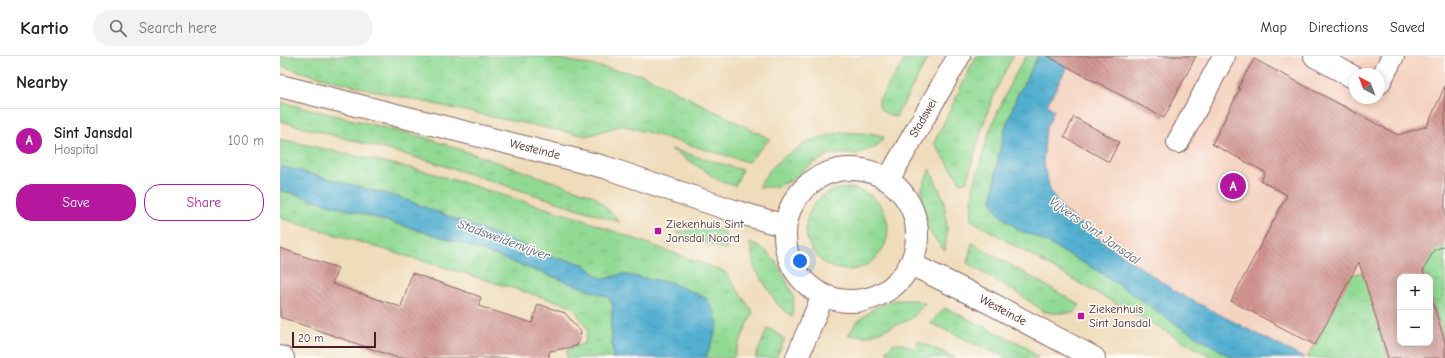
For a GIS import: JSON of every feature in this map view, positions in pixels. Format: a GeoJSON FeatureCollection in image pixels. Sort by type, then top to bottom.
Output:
{"type":"FeatureCollection","features":[{"type":"Feature","properties":{"kind":"street","name":"Stadswei"},"geometry":{"type":"LineString","coordinates":[[888,180],[959,56]]}},
{"type":"Feature","properties":{"kind":"street"},"geometry":{"type":"LineString","coordinates":[[1178,142],[1224,56]]}},
{"type":"Feature","properties":{"kind":"street"},"geometry":{"type":"LineString","coordinates":[[1315,56],[1349,75]]}},
{"type":"Feature","properties":{"kind":"street"},"geometry":{"type":"LineString","coordinates":[[1385,71],[1393,56]]}},
{"type":"Feature","properties":{"kind":"street","name":"Westeinde"},"geometry":{"type":"LineString","coordinates":[[280,86],[604,167],[734,211],[785,226]]}},
{"type":"Feature","properties":{"kind":"street"},"geometry":{"type":"LineString","coordinates":[[852,168],[871,171],[888,180],[905,196],[916,217],[918,241],[911,264],[899,280],[883,293],[863,300],[843,301],[823,295],[805,283],[793,266],[786,247],[785,226],[791,207],[801,191],[816,178],[833,171],[852,168]]}},
{"type":"Feature","properties":{"kind":"street","name":"Westeinde"},"geometry":{"type":"LineString","coordinates":[[911,264],[992,304],[1094,358]]}},
{"type":"Feature","properties":{"kind":"street"},"geometry":{"type":"LineString","coordinates":[[797,358],[823,295]]}},
{"type":"Feature","properties":{"kind":"shaded area"},"geometry":{"type":"Polygon","coordinates":[[[1037,56],[1445,56],[1445,358],[1277,358],[1026,216],[1037,56]]]}},
{"type":"Feature","properties":{"kind":"green space"},"geometry":{"type":"Polygon","coordinates":[[[280,56],[543,56],[643,75],[770,139],[748,162],[622,125],[587,136],[375,91],[294,70],[280,65],[280,56]]]}},
{"type":"Feature","properties":{"kind":"green space"},"geometry":{"type":"Polygon","coordinates":[[[907,56],[929,56],[896,117],[881,110],[879,100],[907,56]]]}},
{"type":"Feature","properties":{"kind":"green space"},"geometry":{"type":"Polygon","coordinates":[[[976,56],[1014,56],[992,101],[967,181],[961,183],[934,143],[976,56]]]}},
{"type":"Feature","properties":{"kind":"green space"},"geometry":{"type":"Polygon","coordinates":[[[1026,56],[1038,56],[1016,98],[1004,132],[998,158],[992,202],[1000,215],[1020,231],[1035,236],[1100,272],[1179,326],[1233,358],[1213,358],[1065,275],[971,220],[973,189],[989,132],[1012,80],[1026,56]]]}},
{"type":"Feature","properties":{"kind":"green space"},"geometry":{"type":"Polygon","coordinates":[[[280,102],[427,138],[595,196],[620,222],[429,161],[280,121],[280,102]]]}},
{"type":"Feature","properties":{"kind":"green space"},"geometry":{"type":"Polygon","coordinates":[[[841,132],[876,134],[884,137],[876,147],[857,154],[830,154],[807,167],[791,181],[773,187],[759,187],[767,173],[782,158],[810,141],[841,132]]]}},
{"type":"Feature","properties":{"kind":"green space"},"geometry":{"type":"Polygon","coordinates":[[[280,139],[428,172],[581,219],[725,272],[753,312],[733,358],[706,358],[718,325],[684,289],[672,283],[622,274],[606,279],[599,277],[583,264],[553,257],[399,197],[280,166],[280,139]]]}},
{"type":"Feature","properties":{"kind":"green space"},"geometry":{"type":"Polygon","coordinates":[[[671,149],[742,170],[735,186],[720,181],[671,149]]]}},
{"type":"Feature","properties":{"kind":"green space"},"geometry":{"type":"Polygon","coordinates":[[[930,169],[944,200],[947,229],[945,251],[931,234],[923,213],[922,188],[930,169]]]}},
{"type":"Feature","properties":{"kind":"green space"},"geometry":{"type":"Polygon","coordinates":[[[847,188],[863,191],[876,200],[885,213],[888,229],[885,245],[876,258],[863,267],[847,270],[831,267],[818,258],[809,245],[806,229],[809,213],[818,200],[831,191],[847,188]]]}},
{"type":"Feature","properties":{"kind":"green space"},"geometry":{"type":"Polygon","coordinates":[[[280,190],[455,241],[608,297],[613,305],[611,325],[613,358],[567,358],[567,350],[585,343],[588,329],[572,306],[280,218],[280,190]]]}},
{"type":"Feature","properties":{"kind":"green space"},"geometry":{"type":"Polygon","coordinates":[[[705,227],[725,232],[727,250],[676,233],[705,227]]]}},
{"type":"Feature","properties":{"kind":"green space"},"geometry":{"type":"Polygon","coordinates":[[[750,243],[765,250],[779,266],[794,297],[792,317],[778,305],[754,267],[750,243]]]}},
{"type":"Feature","properties":{"kind":"green space"},"geometry":{"type":"Polygon","coordinates":[[[972,243],[1080,305],[1074,313],[1051,313],[1043,311],[1019,294],[967,263],[972,243]]]}},
{"type":"Feature","properties":{"kind":"green space"},"geometry":{"type":"Polygon","coordinates":[[[1445,246],[1445,341],[1433,303],[1433,274],[1424,274],[1423,270],[1422,254],[1430,258],[1434,250],[1445,246]]]}},
{"type":"Feature","properties":{"kind":"green space"},"geometry":{"type":"Polygon","coordinates":[[[1367,271],[1367,288],[1388,358],[1307,358],[1351,275],[1367,271]]]}},
{"type":"Feature","properties":{"kind":"green space"},"geometry":{"type":"Polygon","coordinates":[[[896,300],[915,300],[925,303],[911,319],[869,336],[848,335],[857,322],[875,307],[896,300]]]}},
{"type":"Feature","properties":{"kind":"green space"},"geometry":{"type":"Polygon","coordinates":[[[945,308],[1025,346],[1038,358],[1006,358],[930,323],[945,308]]]}},
{"type":"Feature","properties":{"kind":"green space"},"geometry":{"type":"Polygon","coordinates":[[[768,328],[785,339],[776,358],[755,358],[768,328]]]}},
{"type":"Feature","properties":{"kind":"green space"},"geometry":{"type":"Polygon","coordinates":[[[918,341],[955,358],[898,358],[886,351],[893,344],[901,343],[915,349],[918,341]]]}},
{"type":"Feature","properties":{"kind":"water"},"geometry":{"type":"Polygon","coordinates":[[[1038,56],[1073,56],[1047,105],[1054,110],[1046,129],[1043,163],[1051,193],[1064,211],[1098,238],[1176,292],[1304,358],[1233,358],[1179,326],[1100,272],[1035,236],[1020,231],[1000,215],[992,202],[998,158],[1004,132],[1016,98],[1038,56]]]}},
{"type":"Feature","properties":{"kind":"water","name":"Stadsweidenvijver"},"geometry":{"type":"Polygon","coordinates":[[[280,166],[399,197],[553,257],[583,264],[599,277],[606,279],[622,274],[672,283],[706,298],[715,313],[718,325],[706,358],[613,358],[611,325],[613,305],[608,297],[455,241],[280,190],[280,166]]]}},
{"type":"Feature","properties":{"kind":"building"},"geometry":{"type":"Polygon","coordinates":[[[1047,56],[1196,56],[1164,118],[1047,56]]]}},
{"type":"Feature","properties":{"kind":"building"},"geometry":{"type":"Polygon","coordinates":[[[1254,59],[1398,135],[1427,126],[1445,86],[1445,246],[1434,250],[1423,271],[1424,274],[1397,274],[1397,346],[1433,346],[1433,304],[1445,342],[1445,358],[1388,358],[1359,262],[1315,345],[1231,301],[1287,195],[1261,181],[1265,172],[1212,144],[1240,89],[1238,88],[1254,59]]]}},
{"type":"Feature","properties":{"kind":"building"},"geometry":{"type":"Polygon","coordinates":[[[1074,117],[1119,142],[1109,162],[1064,137],[1074,117]]]}},
{"type":"Feature","properties":{"kind":"building"},"geometry":{"type":"Polygon","coordinates":[[[280,248],[338,268],[332,284],[401,307],[412,273],[481,297],[478,306],[532,323],[538,304],[565,313],[581,332],[577,346],[550,351],[548,358],[398,358],[280,317],[280,248]]]}},
{"type":"Feature","properties":{"kind":"place","name":"Sint Jansdal"},"geometry":{"type":"Point","coordinates":[1233,186]}},
{"type":"Feature","properties":{"kind":"place","name":"Ziekenhuis Sint Jansdal Noord"},"geometry":{"type":"Point","coordinates":[658,231]}},
{"type":"Feature","properties":{"kind":"place","name":"Ziekenhuis Sint Jansdal"},"geometry":{"type":"Point","coordinates":[1081,316]}},
{"type":"Feature","properties":{"kind":"water label","name":"Vijvers Sint Jansdal"},"geometry":{"type":"Point","coordinates":[1095,230]}}]}
